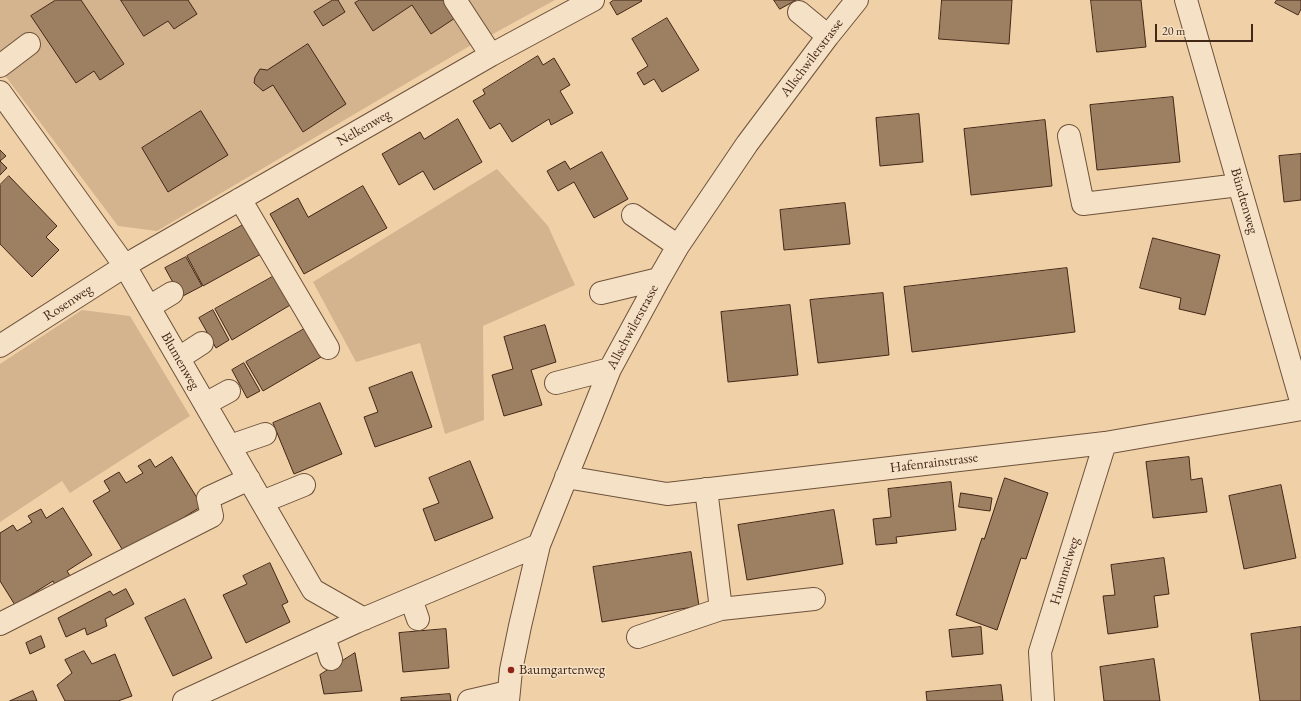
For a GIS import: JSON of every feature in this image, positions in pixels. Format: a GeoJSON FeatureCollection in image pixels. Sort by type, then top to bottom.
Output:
{"type":"FeatureCollection","features":[{"type":"Feature","properties":{"kind":"street"},"geometry":{"type":"LineString","coordinates":[[455,0],[491,55]]}},
{"type":"Feature","properties":{"kind":"street","name":"Nelkenweg"},"geometry":{"type":"LineString","coordinates":[[131,262],[491,55],[593,0]]}},
{"type":"Feature","properties":{"kind":"street","name":"Allschwilerstrasse"},"geometry":{"type":"LineString","coordinates":[[508,697],[511,670],[539,545],[610,369],[678,246],[747,144],[857,0]]}},
{"type":"Feature","properties":{"kind":"street","name":"Bündtenweg"},"geometry":{"type":"LineString","coordinates":[[1186,0],[1301,401]]}},
{"type":"Feature","properties":{"kind":"street"},"geometry":{"type":"LineString","coordinates":[[799,12],[828,36]]}},
{"type":"Feature","properties":{"kind":"street"},"geometry":{"type":"LineString","coordinates":[[0,66],[29,44]]}},
{"type":"Feature","properties":{"kind":"street","name":"Blumenweg"},"geometry":{"type":"LineString","coordinates":[[0,92],[131,262],[149,307],[313,590],[364,619]]}},
{"type":"Feature","properties":{"kind":"street"},"geometry":{"type":"LineString","coordinates":[[1070,136],[1083,204],[1240,185]]}},
{"type":"Feature","properties":{"kind":"street"},"geometry":{"type":"LineString","coordinates":[[240,199],[328,348]]}},
{"type":"Feature","properties":{"kind":"street"},"geometry":{"type":"LineString","coordinates":[[633,215],[678,246]]}},
{"type":"Feature","properties":{"kind":"street","name":"Rosenweg"},"geometry":{"type":"LineString","coordinates":[[0,346],[131,262]]}},
{"type":"Feature","properties":{"kind":"street"},"geometry":{"type":"LineString","coordinates":[[601,293],[659,279]]}},
{"type":"Feature","properties":{"kind":"street"},"geometry":{"type":"LineString","coordinates":[[149,307],[172,294]]}},
{"type":"Feature","properties":{"kind":"street"},"geometry":{"type":"LineString","coordinates":[[179,358],[202,343]]}},
{"type":"Feature","properties":{"kind":"street"},"geometry":{"type":"LineString","coordinates":[[556,383],[610,369]]}},
{"type":"Feature","properties":{"kind":"street"},"geometry":{"type":"LineString","coordinates":[[205,404],[229,391]]}},
{"type":"Feature","properties":{"kind":"street","name":"Hafenrainstrasse"},"geometry":{"type":"LineString","coordinates":[[566,477],[667,494],[1105,443],[1301,410]]}},
{"type":"Feature","properties":{"kind":"street"},"geometry":{"type":"LineString","coordinates":[[230,446],[265,434]]}},
{"type":"Feature","properties":{"kind":"street","name":"Hummelweg"},"geometry":{"type":"LineString","coordinates":[[1043,701],[1040,652],[1105,443]]}},
{"type":"Feature","properties":{"kind":"street"},"geometry":{"type":"LineString","coordinates":[[0,624],[212,516],[208,498],[249,479]]}},
{"type":"Feature","properties":{"kind":"street"},"geometry":{"type":"LineString","coordinates":[[262,502],[304,485]]}},
{"type":"Feature","properties":{"kind":"street"},"geometry":{"type":"LineString","coordinates":[[706,490],[721,609]]}},
{"type":"Feature","properties":{"kind":"street"},"geometry":{"type":"LineString","coordinates":[[184,701],[364,619],[415,609],[539,545]]}},
{"type":"Feature","properties":{"kind":"street"},"geometry":{"type":"LineString","coordinates":[[638,637],[721,609],[814,599]]}},
{"type":"Feature","properties":{"kind":"street"},"geometry":{"type":"LineString","coordinates":[[324,637],[332,659]]}},
{"type":"Feature","properties":{"kind":"street"},"geometry":{"type":"LineString","coordinates":[[469,701],[508,697]]}},
{"type":"Feature","properties":{"kind":"shaded area"},"geometry":{"type":"Polygon","coordinates":[[[0,0],[450,0],[478,41],[157,231],[118,226],[0,69],[0,0]]]}},
{"type":"Feature","properties":{"kind":"shaded area"},"geometry":{"type":"Polygon","coordinates":[[[469,0],[555,0],[491,35],[469,0]]]}},
{"type":"Feature","properties":{"kind":"shaded area"},"geometry":{"type":"Polygon","coordinates":[[[497,169],[548,226],[575,285],[483,326],[484,420],[445,434],[420,343],[356,362],[313,282],[497,169]]]}},
{"type":"Feature","properties":{"kind":"shaded area"},"geometry":{"type":"Polygon","coordinates":[[[82,310],[130,316],[190,416],[70,493],[62,481],[0,522],[0,364],[82,310]]]}},
{"type":"Feature","properties":{"kind":"building"},"geometry":{"type":"Polygon","coordinates":[[[56,0],[81,0],[124,64],[100,80],[94,71],[76,83],[31,16],[56,0]]]}},
{"type":"Feature","properties":{"kind":"building"},"geometry":{"type":"Polygon","coordinates":[[[121,0],[188,0],[197,14],[174,29],[168,21],[144,36],[121,0]]]}},
{"type":"Feature","properties":{"kind":"building"},"geometry":{"type":"Polygon","coordinates":[[[333,0],[338,0],[345,12],[323,26],[314,12],[333,0]]]}},
{"type":"Feature","properties":{"kind":"building"},"geometry":{"type":"Polygon","coordinates":[[[360,0],[443,0],[455,18],[431,34],[412,5],[373,31],[355,3],[360,0]]]}},
{"type":"Feature","properties":{"kind":"building"},"geometry":{"type":"Polygon","coordinates":[[[614,0],[642,1],[617,15],[610,3],[614,0]]]}},
{"type":"Feature","properties":{"kind":"building"},"geometry":{"type":"Polygon","coordinates":[[[774,0],[796,0],[780,9],[774,0]]]}},
{"type":"Feature","properties":{"kind":"building"},"geometry":{"type":"Polygon","coordinates":[[[942,0],[1012,0],[1009,44],[939,39],[942,0]]]}},
{"type":"Feature","properties":{"kind":"building"},"geometry":{"type":"Polygon","coordinates":[[[1091,0],[1141,0],[1146,47],[1097,52],[1091,0]]]}},
{"type":"Feature","properties":{"kind":"building"},"geometry":{"type":"Polygon","coordinates":[[[1277,0],[1301,0],[1301,9],[1298,15],[1275,3],[1277,0]]]}},
{"type":"Feature","properties":{"kind":"building"},"geometry":{"type":"Polygon","coordinates":[[[667,18],[699,70],[662,92],[654,79],[644,85],[637,73],[648,66],[632,39],[667,18]]]}},
{"type":"Feature","properties":{"kind":"building"},"geometry":{"type":"Polygon","coordinates":[[[308,44],[346,104],[303,132],[273,85],[263,91],[254,83],[255,77],[260,69],[267,70],[308,44]]]}},
{"type":"Feature","properties":{"kind":"building"},"geometry":{"type":"Polygon","coordinates":[[[538,56],[543,65],[554,58],[570,85],[560,91],[573,113],[551,125],[549,119],[512,142],[500,123],[490,129],[473,101],[485,94],[483,90],[538,56]]]}},
{"type":"Feature","properties":{"kind":"building"},"geometry":{"type":"Polygon","coordinates":[[[1173,97],[1180,162],[1097,170],[1090,105],[1173,97]]]}},
{"type":"Feature","properties":{"kind":"building"},"geometry":{"type":"Polygon","coordinates":[[[201,111],[228,155],[168,192],[142,148],[201,111]]]}},
{"type":"Feature","properties":{"kind":"building"},"geometry":{"type":"Polygon","coordinates":[[[919,114],[923,162],[880,166],[876,118],[919,114]]]}},
{"type":"Feature","properties":{"kind":"building"},"geometry":{"type":"Polygon","coordinates":[[[458,119],[482,162],[434,190],[423,171],[399,185],[382,154],[420,132],[424,139],[458,119]]]}},
{"type":"Feature","properties":{"kind":"building"},"geometry":{"type":"Polygon","coordinates":[[[1045,120],[1052,186],[971,195],[964,129],[1045,120]]]}},
{"type":"Feature","properties":{"kind":"building"},"geometry":{"type":"Polygon","coordinates":[[[0,150],[6,156],[0,161],[0,150]]]}},
{"type":"Feature","properties":{"kind":"building"},"geometry":{"type":"Polygon","coordinates":[[[602,152],[628,199],[594,218],[574,182],[558,191],[547,171],[565,161],[570,169],[602,152]]]}},
{"type":"Feature","properties":{"kind":"building"},"geometry":{"type":"Polygon","coordinates":[[[1301,154],[1301,200],[1284,202],[1279,156],[1301,154]]]}},
{"type":"Feature","properties":{"kind":"building"},"geometry":{"type":"Polygon","coordinates":[[[0,161],[7,168],[0,175],[0,161]]]}},
{"type":"Feature","properties":{"kind":"building"},"geometry":{"type":"Polygon","coordinates":[[[9,176],[57,226],[46,237],[59,250],[32,277],[0,244],[0,185],[9,176]]]}},
{"type":"Feature","properties":{"kind":"building"},"geometry":{"type":"Polygon","coordinates":[[[363,186],[387,228],[304,274],[270,214],[298,198],[308,217],[363,186]]]}},
{"type":"Feature","properties":{"kind":"building"},"geometry":{"type":"Polygon","coordinates":[[[845,203],[850,244],[784,250],[780,210],[845,203]]]}},
{"type":"Feature","properties":{"kind":"building"},"geometry":{"type":"Polygon","coordinates":[[[245,224],[261,254],[203,286],[187,256],[245,224]]]}},
{"type":"Feature","properties":{"kind":"building"},"geometry":{"type":"Polygon","coordinates":[[[1153,238],[1220,255],[1205,315],[1179,309],[1181,298],[1140,288],[1153,238]]]}},
{"type":"Feature","properties":{"kind":"building"},"geometry":{"type":"Polygon","coordinates":[[[186,257],[202,286],[181,297],[165,268],[186,257]]]}},
{"type":"Feature","properties":{"kind":"building"},"geometry":{"type":"Polygon","coordinates":[[[1067,268],[1075,332],[912,352],[904,287],[1067,268]]]}},
{"type":"Feature","properties":{"kind":"building"},"geometry":{"type":"Polygon","coordinates":[[[276,275],[292,304],[232,340],[215,309],[276,275]]]}},
{"type":"Feature","properties":{"kind":"building"},"geometry":{"type":"Polygon","coordinates":[[[883,293],[889,355],[818,363],[810,300],[883,293]]]}},
{"type":"Feature","properties":{"kind":"building"},"geometry":{"type":"Polygon","coordinates":[[[790,305],[798,375],[728,382],[721,312],[790,305]]]}},
{"type":"Feature","properties":{"kind":"building"},"geometry":{"type":"Polygon","coordinates":[[[213,310],[229,340],[216,348],[199,318],[213,310]]]}},
{"type":"Feature","properties":{"kind":"building"},"geometry":{"type":"Polygon","coordinates":[[[545,325],[556,362],[531,370],[542,405],[504,416],[492,375],[513,369],[504,337],[545,325]]]}},
{"type":"Feature","properties":{"kind":"building"},"geometry":{"type":"Polygon","coordinates":[[[306,328],[321,357],[263,391],[246,362],[306,328]]]}},
{"type":"Feature","properties":{"kind":"building"},"geometry":{"type":"Polygon","coordinates":[[[244,363],[260,391],[247,398],[232,370],[244,363]]]}},
{"type":"Feature","properties":{"kind":"building"},"geometry":{"type":"Polygon","coordinates":[[[412,372],[432,427],[375,447],[364,417],[378,412],[369,388],[412,372]]]}},
{"type":"Feature","properties":{"kind":"building"},"geometry":{"type":"Polygon","coordinates":[[[320,403],[342,454],[294,474],[273,423],[320,403]]]}},
{"type":"Feature","properties":{"kind":"building"},"geometry":{"type":"Polygon","coordinates":[[[172,457],[202,506],[125,554],[93,501],[110,491],[104,481],[119,472],[126,483],[143,473],[138,466],[150,459],[155,467],[172,457]]]}},
{"type":"Feature","properties":{"kind":"building"},"geometry":{"type":"Polygon","coordinates":[[[1189,457],[1191,480],[1202,478],[1207,512],[1153,518],[1146,462],[1189,457]]]}},
{"type":"Feature","properties":{"kind":"building"},"geometry":{"type":"Polygon","coordinates":[[[470,461],[493,518],[435,541],[423,509],[439,503],[429,478],[470,461]]]}},
{"type":"Feature","properties":{"kind":"building"},"geometry":{"type":"Polygon","coordinates":[[[1005,478],[1048,493],[1026,559],[1021,558],[997,630],[956,615],[982,538],[984,539],[1005,478]]]}},
{"type":"Feature","properties":{"kind":"building"},"geometry":{"type":"Polygon","coordinates":[[[951,482],[956,530],[896,537],[897,543],[876,545],[873,519],[891,517],[888,489],[951,482]]]}},
{"type":"Feature","properties":{"kind":"building"},"geometry":{"type":"Polygon","coordinates":[[[1281,485],[1296,558],[1244,569],[1229,496],[1281,485]]]}},
{"type":"Feature","properties":{"kind":"building"},"geometry":{"type":"Polygon","coordinates":[[[961,493],[992,498],[990,511],[959,507],[961,493]]]}},
{"type":"Feature","properties":{"kind":"building"},"geometry":{"type":"Polygon","coordinates":[[[63,508],[92,555],[67,571],[72,579],[57,588],[53,581],[15,605],[0,581],[0,533],[13,525],[17,531],[32,522],[28,516],[41,509],[46,518],[63,508]]]}},
{"type":"Feature","properties":{"kind":"building"},"geometry":{"type":"Polygon","coordinates":[[[834,510],[843,564],[747,580],[738,525],[834,510]]]}},
{"type":"Feature","properties":{"kind":"building"},"geometry":{"type":"Polygon","coordinates":[[[691,552],[699,606],[602,622],[593,567],[691,552]]]}},
{"type":"Feature","properties":{"kind":"building"},"geometry":{"type":"Polygon","coordinates":[[[1164,558],[1169,594],[1154,596],[1158,627],[1108,634],[1103,596],[1115,595],[1111,565],[1164,558]]]}},
{"type":"Feature","properties":{"kind":"building"},"geometry":{"type":"Polygon","coordinates":[[[270,563],[288,602],[282,605],[290,622],[246,643],[223,595],[247,584],[243,576],[270,563]]]}},
{"type":"Feature","properties":{"kind":"building"},"geometry":{"type":"Polygon","coordinates":[[[126,589],[134,604],[105,619],[107,626],[87,635],[85,628],[66,637],[58,618],[110,591],[113,595],[126,589]]]}},
{"type":"Feature","properties":{"kind":"building"},"geometry":{"type":"Polygon","coordinates":[[[185,599],[212,658],[173,676],[145,618],[185,599]]]}},
{"type":"Feature","properties":{"kind":"building"},"geometry":{"type":"Polygon","coordinates":[[[981,627],[983,654],[952,657],[949,630],[981,627]]]}},
{"type":"Feature","properties":{"kind":"building"},"geometry":{"type":"Polygon","coordinates":[[[1301,627],[1301,701],[1260,701],[1251,634],[1301,627]]]}},
{"type":"Feature","properties":{"kind":"building"},"geometry":{"type":"Polygon","coordinates":[[[446,629],[449,668],[403,672],[399,633],[446,629]]]}},
{"type":"Feature","properties":{"kind":"building"},"geometry":{"type":"Polygon","coordinates":[[[41,636],[45,647],[30,654],[26,643],[41,636]]]}},
{"type":"Feature","properties":{"kind":"building"},"geometry":{"type":"Polygon","coordinates":[[[84,651],[92,664],[115,654],[132,696],[118,701],[65,701],[57,685],[72,673],[65,660],[84,651]]]}},
{"type":"Feature","properties":{"kind":"building"},"geometry":{"type":"Polygon","coordinates":[[[355,653],[362,691],[324,694],[320,675],[355,653]]]}},
{"type":"Feature","properties":{"kind":"building"},"geometry":{"type":"Polygon","coordinates":[[[1154,659],[1160,701],[1104,701],[1100,667],[1154,659]]]}},
{"type":"Feature","properties":{"kind":"building"},"geometry":{"type":"Polygon","coordinates":[[[1001,685],[1003,701],[927,701],[926,692],[1001,685]]]}},
{"type":"Feature","properties":{"kind":"building"},"geometry":{"type":"Polygon","coordinates":[[[33,691],[37,701],[10,701],[33,691]]]}},
{"type":"Feature","properties":{"kind":"building"},"geometry":{"type":"Polygon","coordinates":[[[450,694],[451,701],[401,701],[401,698],[450,694]]]}},
{"type":"Feature","properties":{"kind":"place","name":"Baumgartenweg"},"geometry":{"type":"Point","coordinates":[511,670]}}]}
